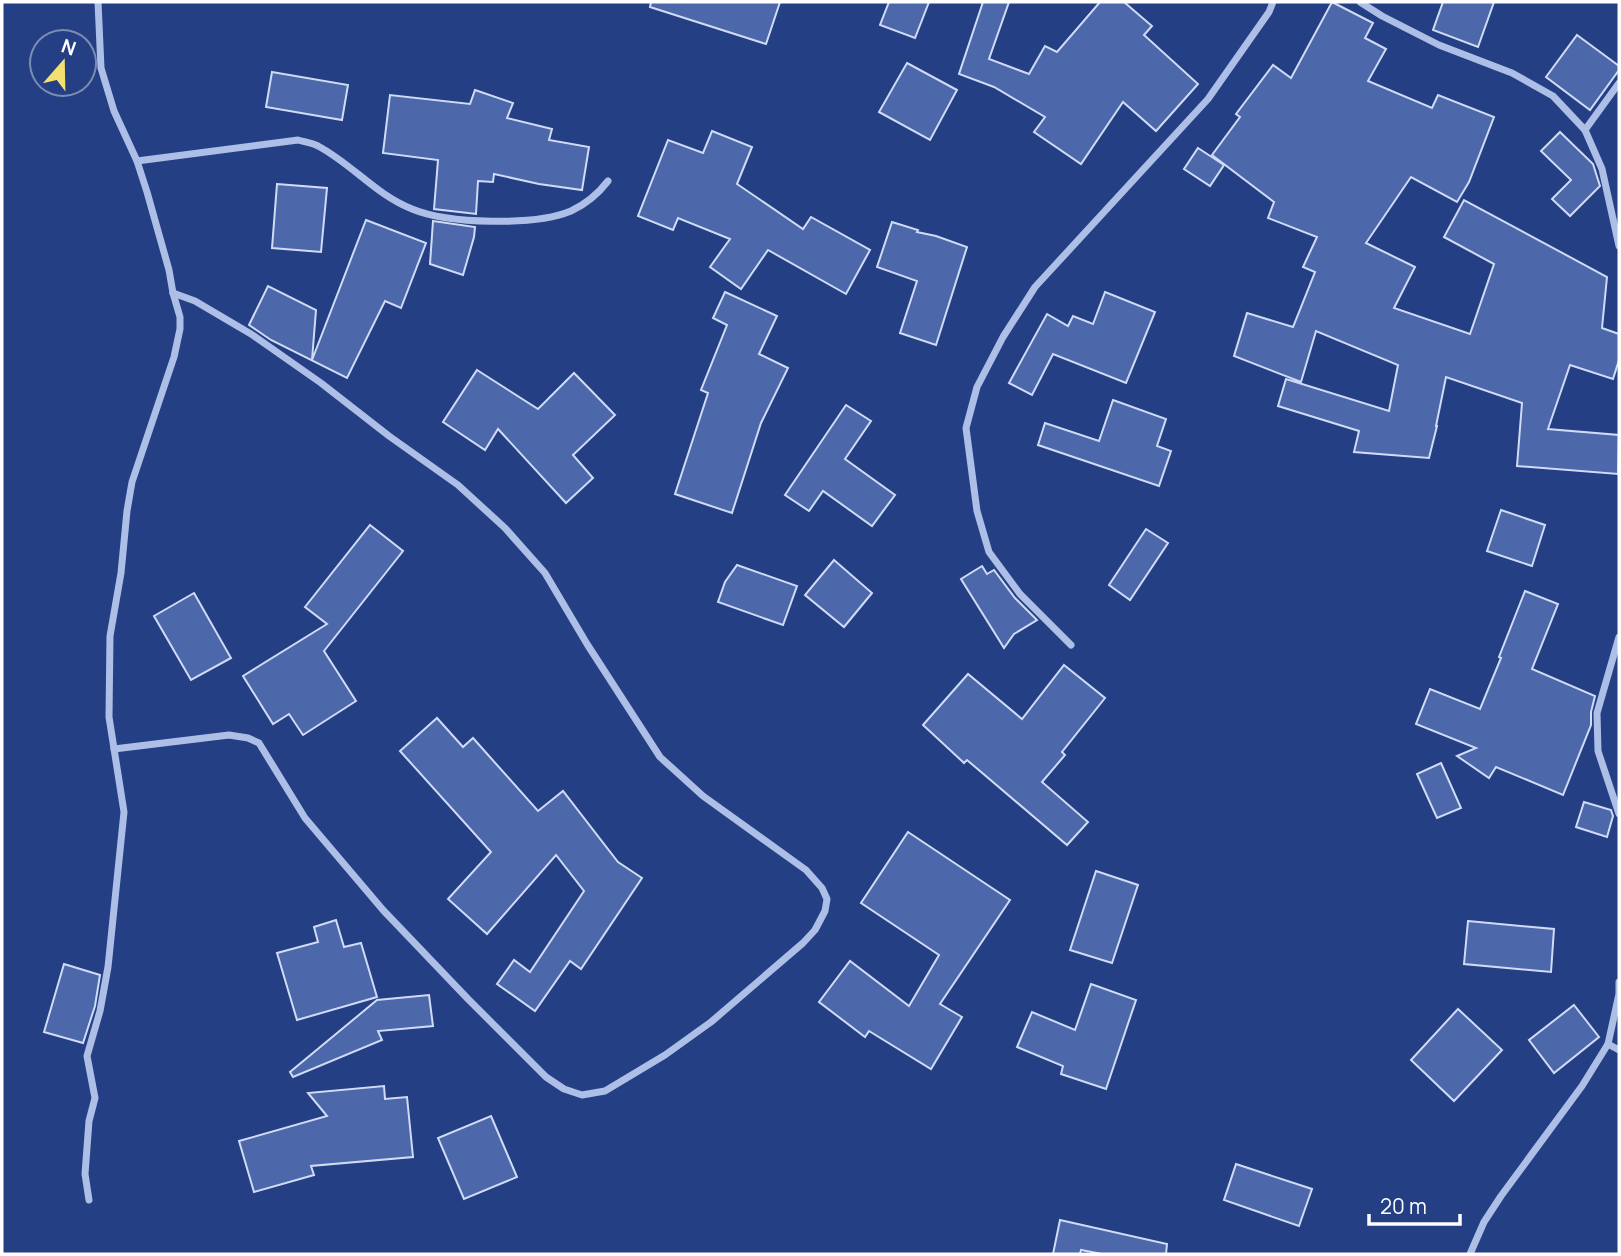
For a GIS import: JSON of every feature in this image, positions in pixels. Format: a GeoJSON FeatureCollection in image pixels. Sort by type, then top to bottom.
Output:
{"type":"FeatureCollection","features":[{"type":"Feature","properties":{"kind":"street"},"geometry":{"type":"LineString","coordinates":[[89,1200],[85,1174],[89,1121],[95,1098],[87,1056],[100,1011],[108,967],[124,812],[109,717],[110,636],[132,482],[165,388],[180,329],[180,317],[169,270],[137,161],[114,111],[101,68],[98,2]]}},
{"type":"Feature","properties":{"kind":"street"},"geometry":{"type":"LineString","coordinates":[[1071,645],[1020,594],[989,552],[977,510],[966,428],[977,387],[1003,337],[1035,287],[1208,99],[1269,12],[1273,2]]}},
{"type":"Feature","properties":{"kind":"street"},"geometry":{"type":"LineString","coordinates":[[1360,2],[1439,45],[1512,73],[1553,96],[1585,130],[1602,169],[1619,246]]}},
{"type":"Feature","properties":{"kind":"street"},"geometry":{"type":"LineString","coordinates":[[1585,130],[1619,83]]}},
{"type":"Feature","properties":{"kind":"street"},"geometry":{"type":"LineString","coordinates":[[137,161],[298,140],[316,145],[379,191],[412,209],[456,220],[524,220],[557,215],[583,204],[598,194],[608,181]]}},
{"type":"Feature","properties":{"kind":"street"},"geometry":{"type":"LineString","coordinates":[[114,749],[229,735],[259,743],[305,818],[383,910],[546,1077],[564,1089],[582,1095],[605,1091],[666,1055],[711,1022],[803,943],[815,930],[825,911],[827,899],[822,888],[806,870],[703,796],[660,757],[613,686],[545,573],[505,528],[458,485],[321,383],[251,334],[195,301],[173,293]]}},
{"type":"Feature","properties":{"kind":"street"},"geometry":{"type":"LineString","coordinates":[[1619,637],[1597,713],[1598,751],[1619,814]]}},
{"type":"Feature","properties":{"kind":"street"},"geometry":{"type":"LineString","coordinates":[[1470,1254],[1484,1223],[1501,1196],[1582,1086],[1608,1044],[1619,982]]}},
{"type":"Feature","properties":{"kind":"street"},"geometry":{"type":"LineString","coordinates":[[1608,1044],[1619,1051]]}},
{"type":"Feature","properties":{"kind":"building"},"geometry":{"type":"Polygon","coordinates":[[[651,2],[780,2],[766,44],[650,7],[651,2]]]}},
{"type":"Feature","properties":{"kind":"building"},"geometry":{"type":"Polygon","coordinates":[[[889,2],[929,2],[915,38],[880,25],[889,2]]]}},
{"type":"Feature","properties":{"kind":"building"},"geometry":{"type":"Polygon","coordinates":[[[983,2],[1009,2],[989,59],[1029,74],[1045,46],[1057,52],[1100,2],[1124,2],[1152,26],[1144,35],[1198,84],[1156,131],[1123,102],[1081,164],[1034,132],[1045,117],[994,87],[959,74],[983,2]]]}},
{"type":"Feature","properties":{"kind":"building"},"geometry":{"type":"Polygon","coordinates":[[[1332,2],[1373,23],[1365,38],[1386,49],[1368,81],[1432,108],[1438,95],[1494,117],[1469,182],[1457,202],[1411,177],[1366,243],[1415,267],[1394,308],[1470,334],[1494,264],[1444,237],[1464,200],[1607,277],[1602,328],[1619,334],[1619,360],[1613,379],[1570,365],[1548,429],[1619,435],[1618,474],[1517,466],[1522,403],[1446,377],[1429,458],[1354,452],[1359,431],[1278,406],[1286,379],[1389,411],[1398,365],[1316,331],[1301,382],[1234,356],[1247,313],[1293,327],[1315,272],[1303,267],[1317,237],[1268,218],[1274,202],[1212,155],[1240,117],[1236,114],[1273,65],[1291,78],[1332,2]]]}},
{"type":"Feature","properties":{"kind":"building"},"geometry":{"type":"Polygon","coordinates":[[[1443,2],[1494,2],[1478,47],[1433,30],[1443,2]]]}},
{"type":"Feature","properties":{"kind":"building"},"geometry":{"type":"Polygon","coordinates":[[[1577,35],[1619,66],[1619,70],[1590,110],[1546,77],[1577,35]]]}},
{"type":"Feature","properties":{"kind":"building"},"geometry":{"type":"Polygon","coordinates":[[[907,63],[957,90],[930,140],[879,112],[907,63]]]}},
{"type":"Feature","properties":{"kind":"building"},"geometry":{"type":"Polygon","coordinates":[[[272,72],[348,85],[342,120],[266,107],[272,72]]]}},
{"type":"Feature","properties":{"kind":"building"},"geometry":{"type":"Polygon","coordinates":[[[475,90],[513,103],[507,118],[552,129],[549,140],[589,147],[582,190],[494,174],[493,182],[478,181],[476,214],[434,209],[438,160],[383,153],[390,95],[470,104],[475,90]]]}},
{"type":"Feature","properties":{"kind":"building"},"geometry":{"type":"Polygon","coordinates":[[[712,131],[752,147],[737,184],[803,229],[811,217],[870,250],[846,294],[768,250],[741,289],[710,267],[730,239],[678,218],[673,230],[638,216],[668,140],[703,153],[712,131]]]}},
{"type":"Feature","properties":{"kind":"building"},"geometry":{"type":"Polygon","coordinates":[[[1560,132],[1593,164],[1600,186],[1570,216],[1552,199],[1571,180],[1541,151],[1560,132]]]}},
{"type":"Feature","properties":{"kind":"building"},"geometry":{"type":"Polygon","coordinates":[[[1198,148],[1224,165],[1210,186],[1184,169],[1198,148]]]}},
{"type":"Feature","properties":{"kind":"building"},"geometry":{"type":"Polygon","coordinates":[[[277,184],[327,188],[321,252],[272,248],[277,184]]]}},
{"type":"Feature","properties":{"kind":"building"},"geometry":{"type":"Polygon","coordinates":[[[366,220],[426,243],[401,308],[385,301],[347,378],[271,340],[249,325],[268,286],[316,310],[312,360],[366,220]]]}},
{"type":"Feature","properties":{"kind":"building"},"geometry":{"type":"Polygon","coordinates":[[[433,221],[475,227],[463,275],[430,264],[433,221]]]}},
{"type":"Feature","properties":{"kind":"building"},"geometry":{"type":"Polygon","coordinates":[[[892,222],[967,247],[936,345],[900,333],[917,281],[877,267],[892,222]]]}},
{"type":"Feature","properties":{"kind":"building"},"geometry":{"type":"Polygon","coordinates":[[[725,292],[777,316],[759,354],[788,368],[761,423],[732,513],[675,494],[708,393],[701,390],[727,325],[713,318],[725,292]]]}},
{"type":"Feature","properties":{"kind":"building"},"geometry":{"type":"Polygon","coordinates":[[[1105,292],[1155,312],[1126,383],[1053,354],[1032,395],[1009,383],[1047,314],[1068,326],[1073,316],[1093,324],[1105,292]]]}},
{"type":"Feature","properties":{"kind":"building"},"geometry":{"type":"Polygon","coordinates":[[[477,370],[538,409],[574,373],[615,415],[573,455],[593,478],[566,503],[498,429],[485,450],[443,422],[477,370]]]}},
{"type":"Feature","properties":{"kind":"building"},"geometry":{"type":"Polygon","coordinates":[[[1113,400],[1166,419],[1157,446],[1171,451],[1159,486],[1038,445],[1045,423],[1099,441],[1113,400]]]}},
{"type":"Feature","properties":{"kind":"building"},"geometry":{"type":"Polygon","coordinates":[[[846,405],[871,421],[845,459],[895,495],[872,526],[823,491],[809,511],[785,495],[846,405]]]}},
{"type":"Feature","properties":{"kind":"building"},"geometry":{"type":"Polygon","coordinates":[[[1501,510],[1545,525],[1532,566],[1487,551],[1501,510]]]}},
{"type":"Feature","properties":{"kind":"building"},"geometry":{"type":"Polygon","coordinates":[[[370,525],[403,551],[324,651],[356,701],[303,735],[289,714],[273,724],[243,676],[327,624],[305,607],[370,525]]]}},
{"type":"Feature","properties":{"kind":"building"},"geometry":{"type":"Polygon","coordinates":[[[1146,529],[1168,543],[1130,600],[1109,585],[1146,529]]]}},
{"type":"Feature","properties":{"kind":"building"},"geometry":{"type":"Polygon","coordinates":[[[834,560],[872,593],[844,627],[805,595],[834,560]]]}},
{"type":"Feature","properties":{"kind":"building"},"geometry":{"type":"Polygon","coordinates":[[[737,565],[797,586],[783,625],[718,602],[725,582],[737,565]]]}},
{"type":"Feature","properties":{"kind":"building"},"geometry":{"type":"Polygon","coordinates":[[[982,566],[987,574],[994,570],[1015,598],[1037,620],[1014,634],[1004,648],[961,579],[982,566]]]}},
{"type":"Feature","properties":{"kind":"building"},"geometry":{"type":"Polygon","coordinates":[[[1525,591],[1558,604],[1532,669],[1595,696],[1591,725],[1563,795],[1496,767],[1489,778],[1457,756],[1476,748],[1416,724],[1430,689],[1480,709],[1525,591]]]}},
{"type":"Feature","properties":{"kind":"building"},"geometry":{"type":"Polygon","coordinates":[[[194,593],[231,658],[191,680],[154,616],[194,593]]]}},
{"type":"Feature","properties":{"kind":"building"},"geometry":{"type":"Polygon","coordinates":[[[1064,665],[1105,698],[1062,752],[1065,755],[1042,782],[1088,822],[1067,845],[967,760],[964,763],[923,725],[968,674],[1022,719],[1064,665]]]}},
{"type":"Feature","properties":{"kind":"building"},"geometry":{"type":"Polygon","coordinates":[[[437,718],[463,747],[473,738],[538,811],[563,791],[618,862],[642,878],[581,969],[570,961],[535,1011],[497,984],[514,960],[530,972],[584,891],[556,855],[487,934],[448,899],[491,852],[400,751],[437,718]]]}},
{"type":"Feature","properties":{"kind":"building"},"geometry":{"type":"Polygon","coordinates":[[[1441,763],[1461,808],[1437,818],[1417,774],[1441,763]]]}},
{"type":"Feature","properties":{"kind":"building"},"geometry":{"type":"Polygon","coordinates":[[[1584,802],[1611,810],[1613,816],[1607,837],[1576,827],[1584,802]]]}},
{"type":"Feature","properties":{"kind":"building"},"geometry":{"type":"Polygon","coordinates":[[[908,832],[1010,900],[940,1004],[962,1017],[931,1069],[869,1031],[865,1037],[819,1002],[850,961],[909,1006],[939,955],[861,903],[908,832]]]}},
{"type":"Feature","properties":{"kind":"building"},"geometry":{"type":"Polygon","coordinates":[[[1096,871],[1138,885],[1112,963],[1070,950],[1096,871]]]}},
{"type":"Feature","properties":{"kind":"building"},"geometry":{"type":"Polygon","coordinates":[[[336,920],[344,947],[361,943],[377,997],[297,1020],[277,953],[318,942],[314,927],[336,920]]]}},
{"type":"Feature","properties":{"kind":"building"},"geometry":{"type":"Polygon","coordinates":[[[1468,921],[1554,929],[1551,972],[1464,964],[1468,921]]]}},
{"type":"Feature","properties":{"kind":"building"},"geometry":{"type":"Polygon","coordinates":[[[64,964],[100,975],[95,1006],[83,1043],[44,1032],[64,964]]]}},
{"type":"Feature","properties":{"kind":"building"},"geometry":{"type":"Polygon","coordinates":[[[1091,984],[1136,1000],[1106,1089],[1061,1074],[1063,1066],[1017,1047],[1032,1012],[1075,1030],[1091,984]]]}},
{"type":"Feature","properties":{"kind":"building"},"geometry":{"type":"Polygon","coordinates":[[[429,995],[433,1026],[378,1031],[382,1040],[293,1077],[290,1072],[377,1000],[429,995]]]}},
{"type":"Feature","properties":{"kind":"building"},"geometry":{"type":"Polygon","coordinates":[[[1574,1005],[1599,1037],[1554,1073],[1529,1040],[1574,1005]]]}},
{"type":"Feature","properties":{"kind":"building"},"geometry":{"type":"Polygon","coordinates":[[[1458,1009],[1502,1050],[1454,1101],[1411,1060],[1458,1009]]]}},
{"type":"Feature","properties":{"kind":"building"},"geometry":{"type":"Polygon","coordinates":[[[384,1086],[385,1099],[407,1097],[413,1157],[311,1166],[314,1175],[254,1192],[239,1141],[327,1116],[308,1093],[384,1086]]]}},
{"type":"Feature","properties":{"kind":"building"},"geometry":{"type":"Polygon","coordinates":[[[491,1116],[517,1177],[464,1199],[438,1138],[491,1116]]]}},
{"type":"Feature","properties":{"kind":"building"},"geometry":{"type":"Polygon","coordinates":[[[1236,1164],[1312,1189],[1299,1226],[1224,1200],[1236,1164]]]}},
{"type":"Feature","properties":{"kind":"building"},"geometry":{"type":"Polygon","coordinates":[[[1060,1220],[1167,1244],[1166,1254],[1102,1254],[1081,1250],[1080,1254],[1053,1254],[1060,1220]]]}}]}
